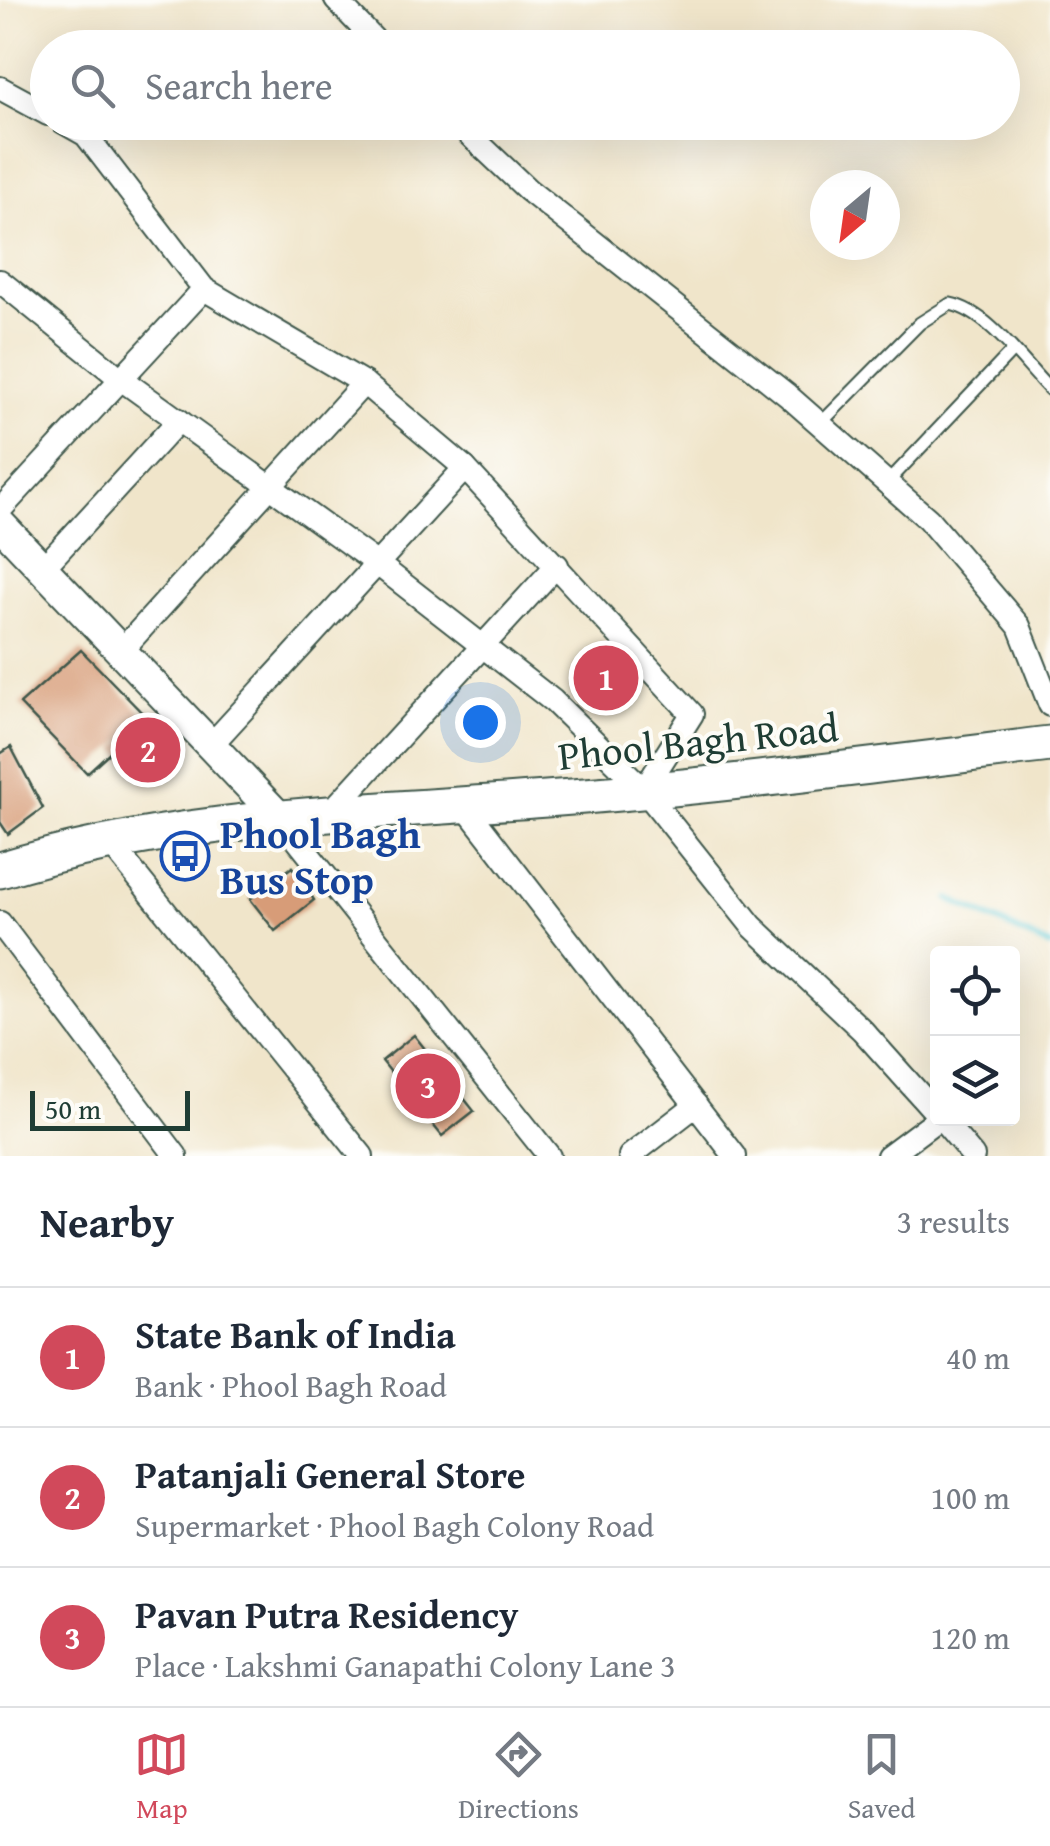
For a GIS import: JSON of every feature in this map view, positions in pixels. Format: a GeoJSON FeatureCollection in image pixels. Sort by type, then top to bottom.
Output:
{"type":"FeatureCollection","features":[{"type":"Feature","properties":{"kind":"main road","name":"Phool Bagh Road"},"geometry":{"type":"LineString","coordinates":[[4,863],[278,816],[644,790],[1050,744]]}},
{"type":"Feature","properties":{"kind":"street"},"geometry":{"type":"LineString","coordinates":[[346,4],[367,30]]}},
{"type":"Feature","properties":{"kind":"street"},"geometry":{"type":"LineString","coordinates":[[0,88],[30,104]]}},
{"type":"Feature","properties":{"kind":"street"},"geometry":{"type":"LineString","coordinates":[[90,140],[204,289],[364,383],[466,468],[692,714],[644,790]]}},
{"type":"Feature","properties":{"kind":"street"},"geometry":{"type":"LineString","coordinates":[[475,140],[528,190],[820,424],[928,519],[1019,626],[1050,705]]}},
{"type":"Feature","properties":{"kind":"street"},"geometry":{"type":"LineString","coordinates":[[0,282],[121,378],[380,566],[553,701],[644,790],[752,926],[862,1030],[930,1107]]}},
{"type":"Feature","properties":{"kind":"street"},"geometry":{"type":"LineString","coordinates":[[0,510],[204,289]]}},
{"type":"Feature","properties":{"kind":"street"},"geometry":{"type":"LineString","coordinates":[[121,651],[364,383]]}},
{"type":"Feature","properties":{"kind":"street"},"geometry":{"type":"LineString","coordinates":[[44,567],[179,420]]}},
{"type":"Feature","properties":{"kind":"street"},"geometry":{"type":"LineString","coordinates":[[210,746],[380,566],[466,468]]}},
{"type":"Feature","properties":{"kind":"street"},"geometry":{"type":"LineString","coordinates":[[0,524],[278,816],[550,1156]]}},
{"type":"Feature","properties":{"kind":"street"},"geometry":{"type":"LineString","coordinates":[[330,814],[557,564]]}},
{"type":"Feature","properties":{"kind":"street"},"geometry":{"type":"LineString","coordinates":[[463,804],[735,1156]]}},
{"type":"Feature","properties":{"kind":"street"},"geometry":{"type":"LineString","coordinates":[[111,844],[362,1156]]}},
{"type":"Feature","properties":{"kind":"street"},"geometry":{"type":"LineString","coordinates":[[0,923],[176,1156]]}},
{"type":"Feature","properties":{"kind":"street"},"geometry":{"type":"LineString","coordinates":[[630,1156],[696,1104]]}},
{"type":"Feature","properties":{"kind":"street"},"geometry":{"type":"LineString","coordinates":[[888,1156],[930,1124]]}},
{"type":"Feature","properties":{"kind":"street"},"geometry":{"type":"LineString","coordinates":[[947,1126],[973,1156]]}},
{"type":"Feature","properties":{"kind":"lane"},"geometry":{"type":"LineString","coordinates":[[820,424],[938,308],[950,304],[963,306],[1050,390]]}},
{"type":"Feature","properties":{"kind":"lane"},"geometry":{"type":"LineString","coordinates":[[887,483],[1012,352]]}},
{"type":"Feature","properties":{"kind":"building"},"geometry":{"type":"Polygon","coordinates":[[[81,650],[180,752],[146,783],[116,749],[134,730],[87,773],[20,704],[81,650]]]}},
{"type":"Feature","properties":{"kind":"building"},"geometry":{"type":"Polygon","coordinates":[[[11,747],[43,808],[8,834],[0,822],[0,754],[11,747]]]}},
{"type":"Feature","properties":{"kind":"building"},"geometry":{"type":"Polygon","coordinates":[[[292,867],[314,900],[275,931],[250,899],[292,867]]]}},
{"type":"Feature","properties":{"kind":"building"},"geometry":{"type":"Polygon","coordinates":[[[414,1035],[474,1111],[442,1136],[382,1061],[414,1035]]]}},
{"type":"Feature","properties":{"kind":"waterway"},"geometry":{"type":"LineString","coordinates":[[949,899],[1050,946]]}},
{"type":"Feature","properties":{"kind":"place","name":"State Bank of India"},"geometry":{"type":"Point","coordinates":[606,678]}},
{"type":"Feature","properties":{"kind":"place","name":"Patanjali General Store"},"geometry":{"type":"Point","coordinates":[148,750]}},
{"type":"Feature","properties":{"kind":"place","name":"Phool Bagh Bus Stop"},"geometry":{"type":"Point","coordinates":[185,856]}},
{"type":"Feature","properties":{"kind":"place","name":"Pavan Putra Residency"},"geometry":{"type":"Point","coordinates":[428,1086]}}]}
